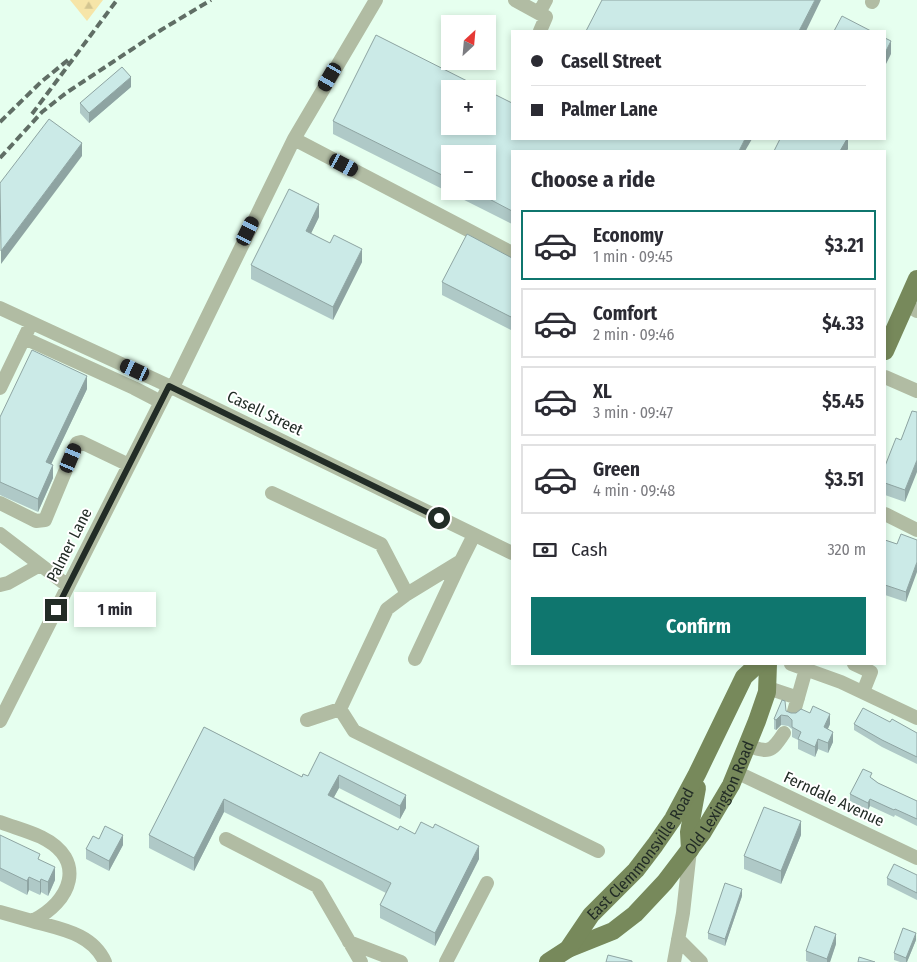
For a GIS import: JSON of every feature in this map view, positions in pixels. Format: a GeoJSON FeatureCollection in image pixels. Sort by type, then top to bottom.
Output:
{"type":"FeatureCollection","features":[{"type":"Feature","properties":{"kind":"main road"},"geometry":{"type":"LineString","coordinates":[[886,349],[911,308],[917,280]]}},
{"type":"Feature","properties":{"kind":"main road","name":"Old Lexington Road"},"geometry":{"type":"LineString","coordinates":[[706,756],[744,677],[757,665]]}},
{"type":"Feature","properties":{"kind":"main road","name":"Old Lexington Road"},"geometry":{"type":"LineString","coordinates":[[690,850],[703,832],[736,772],[768,688],[768,665]]}},
{"type":"Feature","properties":{"kind":"main road"},"geometry":{"type":"LineString","coordinates":[[690,850],[689,832],[693,799],[706,756]]}},
{"type":"Feature","properties":{"kind":"main road","name":"East Clemmonsville Road"},"geometry":{"type":"LineString","coordinates":[[568,950],[591,915],[623,884],[656,845],[673,819],[706,756]]}},
{"type":"Feature","properties":{"kind":"main road","name":"East Clemmonsville Road"},"geometry":{"type":"LineString","coordinates":[[548,962],[568,950],[613,931],[635,914],[665,882],[690,850]]}},
{"type":"Feature","properties":{"kind":"street","name":"Palmer Lane"},"geometry":{"type":"LineString","coordinates":[[0,721],[161,402],[171,386],[294,139],[376,0]]}},
{"type":"Feature","properties":{"kind":"street"},"geometry":{"type":"LineString","coordinates":[[515,0],[546,17],[540,30]]}},
{"type":"Feature","properties":{"kind":"street"},"geometry":{"type":"LineString","coordinates":[[539,13],[546,0]]}},
{"type":"Feature","properties":{"kind":"street"},"geometry":{"type":"LineString","coordinates":[[294,139],[511,252]]}},
{"type":"Feature","properties":{"kind":"street","name":"Casell Street"},"geometry":{"type":"LineString","coordinates":[[0,308],[171,386],[511,552]]}},
{"type":"Feature","properties":{"kind":"street"},"geometry":{"type":"LineString","coordinates":[[0,388],[31,323]]}},
{"type":"Feature","properties":{"kind":"street"},"geometry":{"type":"LineString","coordinates":[[24,338],[161,402]]}},
{"type":"Feature","properties":{"kind":"street"},"geometry":{"type":"LineString","coordinates":[[886,377],[917,391]]}},
{"type":"Feature","properties":{"kind":"street"},"geometry":{"type":"LineString","coordinates":[[0,503],[36,521],[44,520],[78,443],[81,442],[129,465]]}},
{"type":"Feature","properties":{"kind":"street"},"geometry":{"type":"LineString","coordinates":[[272,493],[382,544],[407,594]]}},
{"type":"Feature","properties":{"kind":"street"},"geometry":{"type":"LineString","coordinates":[[886,514],[917,530]]}},
{"type":"Feature","properties":{"kind":"street"},"geometry":{"type":"LineString","coordinates":[[0,534],[68,586]]}},
{"type":"Feature","properties":{"kind":"street"},"geometry":{"type":"LineString","coordinates":[[415,659],[474,534]]}},
{"type":"Feature","properties":{"kind":"street"},"geometry":{"type":"LineString","coordinates":[[307,720],[340,709],[387,609],[407,594],[461,561]]}},
{"type":"Feature","properties":{"kind":"street"},"geometry":{"type":"LineString","coordinates":[[0,585],[8,583],[40,565]]}},
{"type":"Feature","properties":{"kind":"street"},"geometry":{"type":"LineString","coordinates":[[794,665],[806,669],[822,669],[863,692],[917,718]]}},
{"type":"Feature","properties":{"kind":"street"},"geometry":{"type":"LineString","coordinates":[[856,665],[871,672],[863,692]]}},
{"type":"Feature","properties":{"kind":"street"},"geometry":{"type":"LineString","coordinates":[[793,715],[806,669]]}},
{"type":"Feature","properties":{"kind":"street"},"geometry":{"type":"LineString","coordinates":[[768,688],[798,698]]}},
{"type":"Feature","properties":{"kind":"street"},"geometry":{"type":"LineString","coordinates":[[340,709],[354,731],[598,851]]}},
{"type":"Feature","properties":{"kind":"street"},"geometry":{"type":"LineString","coordinates":[[747,745],[763,751],[769,750],[775,748],[784,733]]}},
{"type":"Feature","properties":{"kind":"street","name":"Ferndale Avenue"},"geometry":{"type":"LineString","coordinates":[[736,772],[917,858]]}},
{"type":"Feature","properties":{"kind":"street"},"geometry":{"type":"LineString","coordinates":[[0,822],[41,837],[56,847],[68,861],[70,881],[64,895],[42,916],[32,921]]}},
{"type":"Feature","properties":{"kind":"street"},"geometry":{"type":"LineString","coordinates":[[226,839],[317,886],[361,962]]}},
{"type":"Feature","properties":{"kind":"street","name":"Old Lexington Road"},"geometry":{"type":"LineString","coordinates":[[674,962],[683,913],[690,850]]}},
{"type":"Feature","properties":{"kind":"street"},"geometry":{"type":"LineString","coordinates":[[446,962],[486,883]]}},
{"type":"Feature","properties":{"kind":"street"},"geometry":{"type":"LineString","coordinates":[[0,912],[78,935],[94,944],[105,962]]}},
{"type":"Feature","properties":{"kind":"street"},"geometry":{"type":"LineString","coordinates":[[678,939],[701,962]]}},
{"type":"Feature","properties":{"kind":"street"},"geometry":{"type":"LineString","coordinates":[[349,942],[401,962]]}},
{"type":"Feature","properties":{"kind":"green space"},"geometry":{"type":"Polygon","coordinates":[[[70,0],[103,0],[87,21],[70,0]]]}},
{"type":"Feature","properties":{"kind":"building"},"geometry":{"type":"Polygon","coordinates":[[[602,0],[815,0],[800,30],[587,30],[602,0]]]}},
{"type":"Feature","properties":{"kind":"building"},"geometry":{"type":"Polygon","coordinates":[[[842,16],[869,30],[835,30],[842,16]]]}},
{"type":"Feature","properties":{"kind":"building"},"geometry":{"type":"Polygon","coordinates":[[[376,35],[441,68],[441,70],[445,70],[465,80],[441,80],[441,135],[496,135],[496,95],[511,102],[511,140],[744,140],[740,150],[511,150],[511,210],[491,200],[496,200],[496,145],[441,145],[441,175],[333,121],[376,35]]]}},
{"type":"Feature","properties":{"kind":"building"},"geometry":{"type":"Polygon","coordinates":[[[886,38],[891,41],[886,51],[886,38]]]}},
{"type":"Feature","properties":{"kind":"building"},"geometry":{"type":"Polygon","coordinates":[[[122,67],[131,77],[89,113],[80,103],[122,67]]]}},
{"type":"Feature","properties":{"kind":"building"},"geometry":{"type":"Polygon","coordinates":[[[49,119],[82,143],[1,251],[0,183],[49,119]]]}},
{"type":"Feature","properties":{"kind":"building"},"geometry":{"type":"Polygon","coordinates":[[[780,140],[846,140],[841,150],[774,150],[780,140]]]}},
{"type":"Feature","properties":{"kind":"building"},"geometry":{"type":"Polygon","coordinates":[[[289,189],[319,204],[306,231],[330,243],[334,235],[362,249],[333,307],[251,265],[289,189]]]}},
{"type":"Feature","properties":{"kind":"building"},"geometry":{"type":"Polygon","coordinates":[[[467,234],[511,257],[511,317],[442,282],[467,234]]]}},
{"type":"Feature","properties":{"kind":"building"},"geometry":{"type":"Polygon","coordinates":[[[32,350],[87,376],[46,462],[53,465],[38,499],[0,482],[0,417],[32,350]]]}},
{"type":"Feature","properties":{"kind":"building"},"geometry":{"type":"Polygon","coordinates":[[[912,411],[917,412],[917,460],[905,490],[886,483],[886,463],[896,438],[901,440],[912,411]]]}},
{"type":"Feature","properties":{"kind":"building"},"geometry":{"type":"Polygon","coordinates":[[[901,534],[917,540],[917,562],[906,592],[886,585],[886,540],[897,544],[901,534]]]}},
{"type":"Feature","properties":{"kind":"building"},"geometry":{"type":"Polygon","coordinates":[[[782,700],[785,701],[786,711],[791,713],[796,713],[801,709],[810,713],[813,706],[830,714],[824,727],[833,732],[828,743],[818,739],[815,747],[798,739],[801,732],[792,727],[792,720],[788,716],[781,715],[776,720],[774,719],[782,700]]]}},
{"type":"Feature","properties":{"kind":"building"},"geometry":{"type":"Polygon","coordinates":[[[863,708],[890,722],[892,719],[917,733],[917,757],[854,724],[863,708]]]}},
{"type":"Feature","properties":{"kind":"building"},"geometry":{"type":"Polygon","coordinates":[[[204,727],[302,777],[303,774],[308,776],[320,752],[406,795],[400,806],[339,775],[328,795],[398,830],[400,826],[415,834],[421,822],[433,828],[435,824],[479,846],[435,933],[380,905],[391,883],[224,799],[194,858],[149,835],[204,727]]]}},
{"type":"Feature","properties":{"kind":"building"},"geometry":{"type":"Polygon","coordinates":[[[863,769],[872,773],[870,777],[878,783],[917,801],[917,819],[870,799],[868,803],[850,794],[863,769]]]}},
{"type":"Feature","properties":{"kind":"building"},"geometry":{"type":"Polygon","coordinates":[[[764,807],[801,821],[781,871],[744,856],[764,807]]]}},
{"type":"Feature","properties":{"kind":"building"},"geometry":{"type":"Polygon","coordinates":[[[105,826],[123,835],[109,861],[86,849],[93,836],[99,839],[105,826]]]}},
{"type":"Feature","properties":{"kind":"building"},"geometry":{"type":"Polygon","coordinates":[[[0,835],[40,854],[38,859],[55,867],[48,882],[41,879],[40,882],[29,877],[27,881],[0,868],[0,835]]]}},
{"type":"Feature","properties":{"kind":"building"},"geometry":{"type":"Polygon","coordinates":[[[894,864],[917,875],[917,893],[887,878],[894,864]]]}},
{"type":"Feature","properties":{"kind":"building"},"geometry":{"type":"Polygon","coordinates":[[[725,883],[742,889],[725,939],[708,933],[725,883]]]}},
{"type":"Feature","properties":{"kind":"building"},"geometry":{"type":"Polygon","coordinates":[[[815,926],[836,934],[827,959],[806,951],[815,926]]]}},
{"type":"Feature","properties":{"kind":"building"},"geometry":{"type":"Polygon","coordinates":[[[903,928],[916,933],[906,958],[894,953],[903,928]]]}},
{"type":"Feature","properties":{"kind":"building"},"geometry":{"type":"Polygon","coordinates":[[[608,955],[632,961],[632,962],[606,962],[608,955]]]}},
{"type":"Feature","properties":{"kind":"building"},"geometry":{"type":"Polygon","coordinates":[[[859,957],[875,962],[858,962],[859,957]]]}},
{"type":"Feature","properties":{"kind":"railway"},"geometry":{"type":"LineString","coordinates":[[32,114],[117,0]]}},
{"type":"Feature","properties":{"kind":"railway"},"geometry":{"type":"LineString","coordinates":[[0,158],[42,112],[66,93],[161,30],[211,0]]}},
{"type":"Feature","properties":{"kind":"railway"},"geometry":{"type":"LineString","coordinates":[[0,122],[41,82],[68,60]]}},
{"type":"Feature","properties":{"kind":"route"},"geometry":{"type":"LineString","coordinates":[[56,610],[169,386],[439,518]]}}]}
